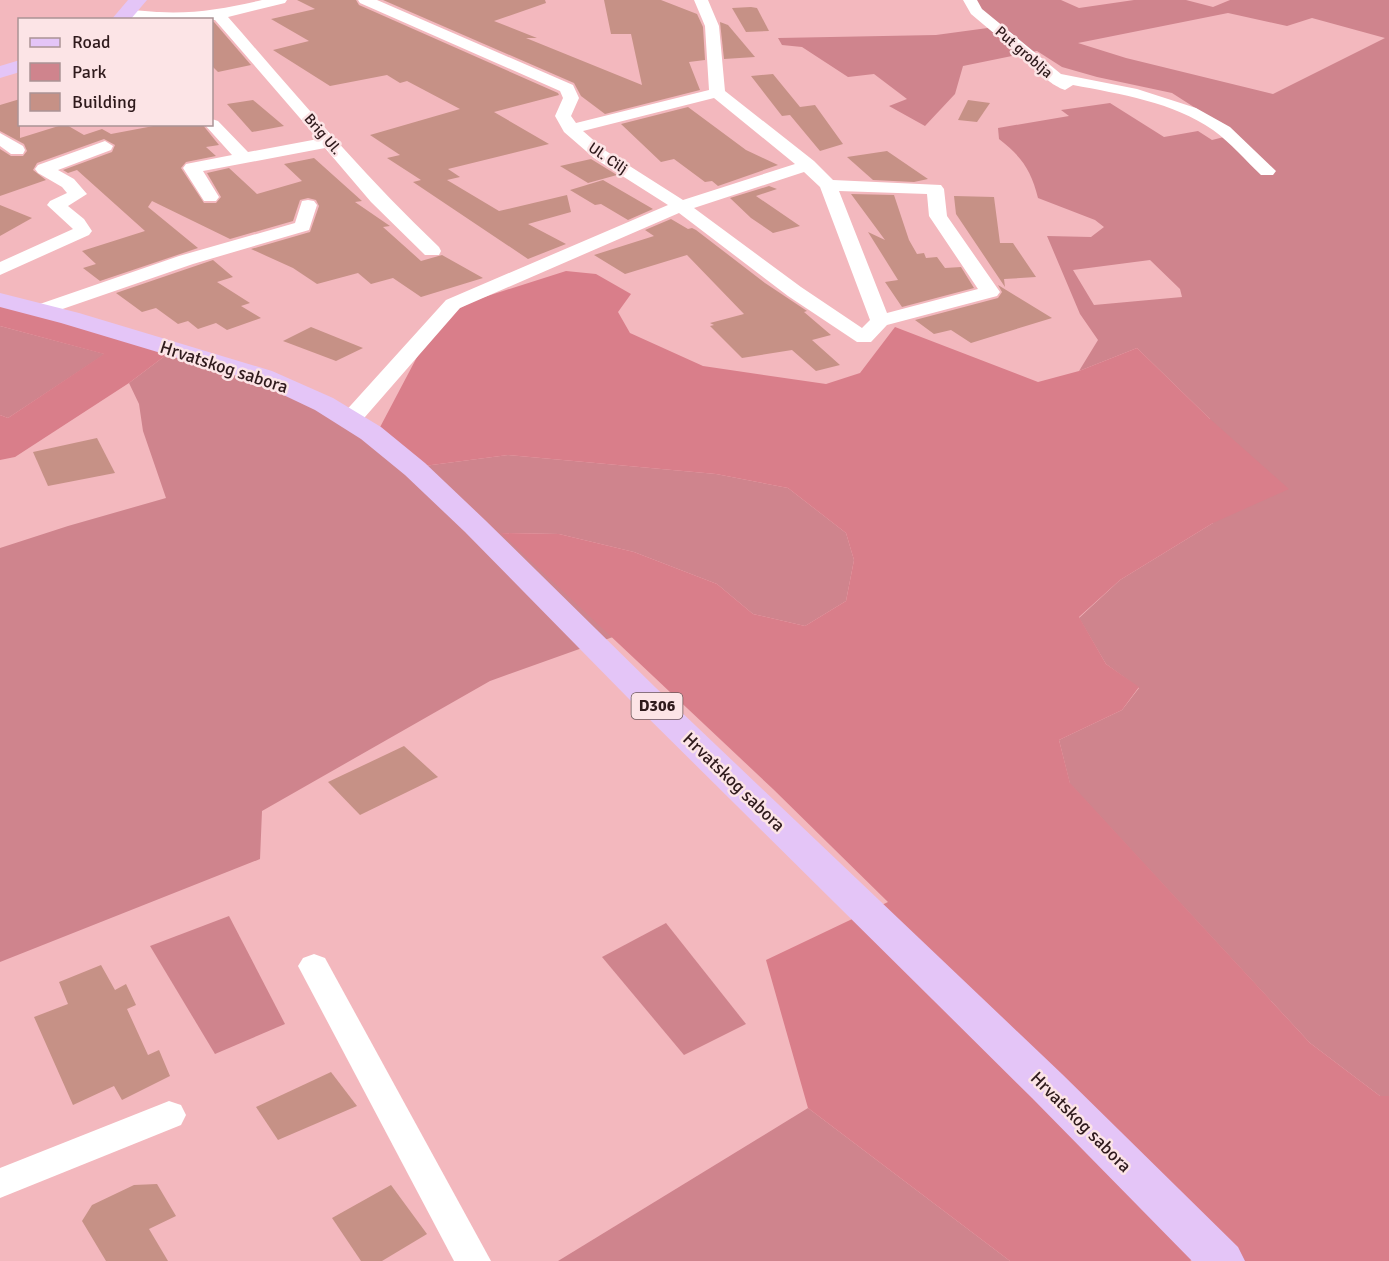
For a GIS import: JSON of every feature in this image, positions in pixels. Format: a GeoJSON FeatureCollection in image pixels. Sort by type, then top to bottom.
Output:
{"type":"FeatureCollection","features":[{"type":"Feature","properties":{"kind":"main road"},"geometry":{"type":"LineString","coordinates":[[123,17],[138,0]]}},
{"type":"Feature","properties":{"kind":"main road"},"geometry":{"type":"LineString","coordinates":[[0,72],[18,67]]}},
{"type":"Feature","properties":{"kind":"main road","name":"Hrvatskog sabora"},"geometry":{"type":"LineString","coordinates":[[0,300],[263,376],[324,404],[371,433],[415,469],[476,526],[717,766],[1047,1086],[1222,1261]]}},
{"type":"Feature","properties":{"kind":"street"},"geometry":{"type":"LineString","coordinates":[[205,18],[280,0]]}},
{"type":"Feature","properties":{"kind":"street","name":"Ul. Cilj"},"geometry":{"type":"LineString","coordinates":[[365,0],[567,88],[571,98],[563,116],[570,129],[590,147],[681,206],[835,321],[864,338],[880,321]]}},
{"type":"Feature","properties":{"kind":"street"},"geometry":{"type":"LineString","coordinates":[[701,0],[712,26],[717,93],[808,165],[828,185],[880,321],[990,292],[938,216],[935,189],[828,185]]}},
{"type":"Feature","properties":{"kind":"street","name":"Put groblja"},"geometry":{"type":"LineString","coordinates":[[970,0],[976,11],[1052,77],[1084,99]]}},
{"type":"Feature","properties":{"kind":"street"},"geometry":{"type":"LineString","coordinates":[[123,17],[218,14]]}},
{"type":"Feature","properties":{"kind":"street","name":"Brig Ul."},"geometry":{"type":"LineString","coordinates":[[218,14],[331,142],[377,198],[432,251]]}},
{"type":"Feature","properties":{"kind":"street"},"geometry":{"type":"LineString","coordinates":[[1052,77],[1123,91],[1179,107],[1209,120],[1236,141],[1267,171]]}},
{"type":"Feature","properties":{"kind":"street"},"geometry":{"type":"LineString","coordinates":[[570,129],[717,93]]}},
{"type":"Feature","properties":{"kind":"street"},"geometry":{"type":"LineString","coordinates":[[213,125],[244,158]]}},
{"type":"Feature","properties":{"kind":"street"},"geometry":{"type":"LineString","coordinates":[[0,138],[17,150]]}},
{"type":"Feature","properties":{"kind":"street"},"geometry":{"type":"LineString","coordinates":[[210,197],[192,168],[331,142]]}},
{"type":"Feature","properties":{"kind":"street"},"geometry":{"type":"LineString","coordinates":[[0,269],[83,231],[78,223],[56,206],[78,194],[68,183],[44,169],[105,146]]}},
{"type":"Feature","properties":{"kind":"street"},"geometry":{"type":"LineString","coordinates":[[350,420],[453,304],[681,206],[808,165]]}},
{"type":"Feature","properties":{"kind":"street"},"geometry":{"type":"LineString","coordinates":[[41,310],[186,260],[303,226],[308,205]]}},
{"type":"Feature","properties":{"kind":"street"},"geometry":{"type":"LineString","coordinates":[[314,966],[473,1261]]}},
{"type":"Feature","properties":{"kind":"street"},"geometry":{"type":"LineString","coordinates":[[0,1183],[169,1115]]}},
{"type":"Feature","properties":{"kind":"green space"},"geometry":{"type":"Polygon","coordinates":[[[970,0],[1061,0],[1079,8],[1134,0],[1186,0],[1213,7],[1230,0],[1389,0],[1389,1096],[1380,1096],[1310,1043],[1070,784],[1059,740],[1122,710],[1139,688],[1106,664],[1079,618],[1120,580],[1213,523],[1210,419],[1137,348],[1079,371],[1098,340],[1080,314],[1047,236],[1091,237],[1104,227],[1095,220],[1038,198],[1029,172],[1020,158],[999,139],[998,128],[1069,116],[1061,110],[1110,103],[1164,137],[1198,131],[1212,140],[1236,134],[1172,93],[1062,67],[1037,51],[963,66],[955,94],[925,126],[889,106],[907,99],[874,74],[848,77],[802,47],[782,45],[778,38],[936,35],[995,27],[970,0]],[[1228,13],[1078,43],[1126,58],[1273,94],[1385,38],[1312,18],[1287,26],[1228,13]],[[1150,260],[1073,270],[1094,305],[1182,297],[1180,289],[1150,260]]]}},
{"type":"Feature","properties":{"kind":"green space"},"geometry":{"type":"Polygon","coordinates":[[[0,326],[105,354],[8,418],[0,415],[0,326]]]}},
{"type":"Feature","properties":{"kind":"green space"},"geometry":{"type":"Polygon","coordinates":[[[174,349],[263,376],[424,466],[508,455],[716,474],[788,488],[846,533],[854,560],[846,601],[805,626],[753,614],[717,584],[634,552],[559,534],[502,533],[613,637],[490,681],[262,811],[260,859],[0,962],[0,548],[166,498],[143,431],[139,404],[129,383],[174,349]]]}},
{"type":"Feature","properties":{"kind":"green space"},"geometry":{"type":"Polygon","coordinates":[[[229,916],[285,1024],[215,1054],[150,946],[229,916]]]}},
{"type":"Feature","properties":{"kind":"green space"},"geometry":{"type":"Polygon","coordinates":[[[666,923],[746,1024],[684,1055],[602,957],[666,923]]]}},
{"type":"Feature","properties":{"kind":"green space"},"geometry":{"type":"Polygon","coordinates":[[[808,1108],[1010,1261],[558,1261],[808,1108]]]}},
{"type":"Feature","properties":{"kind":"shaded area"},"geometry":{"type":"Polygon","coordinates":[[[566,271],[596,274],[631,294],[618,312],[630,333],[703,366],[826,384],[860,373],[895,327],[1038,382],[1079,371],[1137,348],[1210,419],[1289,489],[1213,523],[1120,580],[1079,617],[1106,664],[1139,687],[1122,710],[1059,740],[1070,783],[1310,1043],[1380,1096],[1389,1096],[1389,1261],[1230,1261],[1214,1245],[1190,1261],[1010,1261],[808,1108],[766,960],[888,902],[773,789],[501,533],[559,534],[634,552],[717,584],[753,614],[805,626],[846,601],[854,560],[846,533],[788,488],[716,474],[508,455],[424,466],[378,431],[436,321],[475,300],[566,271]]]}},
{"type":"Feature","properties":{"kind":"shaded area"},"geometry":{"type":"Polygon","coordinates":[[[0,300],[174,349],[129,383],[15,457],[0,460],[0,415],[8,418],[104,354],[0,326],[0,300]]]}},
{"type":"Feature","properties":{"kind":"building"},"geometry":{"type":"Polygon","coordinates":[[[297,0],[356,0],[359,5],[558,93],[559,95],[494,112],[549,144],[448,169],[460,177],[447,180],[499,211],[567,195],[571,212],[528,224],[566,244],[528,259],[413,182],[421,180],[387,158],[400,155],[370,135],[460,109],[407,81],[400,83],[387,75],[330,86],[273,50],[309,41],[271,19],[315,9],[297,0]]]}},
{"type":"Feature","properties":{"kind":"building"},"geometry":{"type":"Polygon","coordinates":[[[383,0],[545,0],[546,3],[494,21],[537,38],[526,38],[642,85],[631,34],[611,34],[604,0],[661,0],[697,14],[703,27],[705,60],[689,62],[700,90],[605,114],[581,96],[574,83],[383,0]]]}},
{"type":"Feature","properties":{"kind":"building"},"geometry":{"type":"Polygon","coordinates":[[[732,8],[757,8],[769,31],[746,32],[732,8]]]}},
{"type":"Feature","properties":{"kind":"building"},"geometry":{"type":"Polygon","coordinates":[[[213,22],[251,65],[218,72],[213,67],[213,22]]]}},
{"type":"Feature","properties":{"kind":"building"},"geometry":{"type":"Polygon","coordinates":[[[720,22],[728,25],[755,57],[724,59],[720,22]]]}},
{"type":"Feature","properties":{"kind":"building"},"geometry":{"type":"Polygon","coordinates":[[[773,74],[800,107],[815,105],[843,144],[820,151],[790,115],[782,116],[751,76],[773,74]]]}},
{"type":"Feature","properties":{"kind":"building"},"geometry":{"type":"Polygon","coordinates":[[[18,100],[20,138],[59,126],[68,126],[84,135],[102,129],[111,134],[153,126],[204,126],[219,145],[206,147],[216,156],[186,162],[181,168],[204,203],[216,203],[221,197],[207,173],[229,168],[257,194],[302,181],[284,164],[314,158],[362,201],[355,202],[390,226],[383,227],[421,261],[442,255],[483,278],[421,297],[393,278],[371,284],[358,273],[317,284],[293,268],[251,249],[310,232],[319,206],[316,200],[308,198],[300,200],[293,221],[230,239],[152,201],[148,207],[198,248],[100,281],[83,268],[96,264],[82,251],[145,231],[77,170],[68,173],[63,170],[112,152],[115,145],[104,139],[37,163],[33,170],[46,180],[0,196],[0,149],[11,156],[23,156],[27,151],[24,144],[0,131],[0,105],[18,100]]]}},
{"type":"Feature","properties":{"kind":"building"},"geometry":{"type":"Polygon","coordinates":[[[253,100],[284,126],[252,132],[227,104],[253,100]]]}},
{"type":"Feature","properties":{"kind":"building"},"geometry":{"type":"Polygon","coordinates":[[[968,100],[990,103],[977,122],[958,120],[968,100]]]}},
{"type":"Feature","properties":{"kind":"building"},"geometry":{"type":"Polygon","coordinates":[[[688,107],[746,150],[778,165],[718,186],[712,181],[705,182],[674,159],[661,162],[621,124],[688,107]]]}},
{"type":"Feature","properties":{"kind":"building"},"geometry":{"type":"Polygon","coordinates":[[[887,151],[928,179],[914,182],[873,180],[847,157],[887,151]]]}},
{"type":"Feature","properties":{"kind":"building"},"geometry":{"type":"Polygon","coordinates":[[[591,159],[617,175],[588,183],[560,166],[591,159]]]}},
{"type":"Feature","properties":{"kind":"building"},"geometry":{"type":"Polygon","coordinates":[[[603,180],[653,209],[628,220],[601,204],[595,205],[570,190],[603,180]]]}},
{"type":"Feature","properties":{"kind":"building"},"geometry":{"type":"Polygon","coordinates":[[[769,186],[777,189],[756,196],[800,226],[773,233],[751,218],[730,198],[769,186]]]}},
{"type":"Feature","properties":{"kind":"building"},"geometry":{"type":"Polygon","coordinates":[[[851,194],[894,195],[909,240],[917,254],[924,253],[926,258],[937,257],[945,268],[961,267],[974,288],[902,307],[885,282],[898,280],[868,232],[885,240],[851,194]]]}},
{"type":"Feature","properties":{"kind":"building"},"geometry":{"type":"Polygon","coordinates":[[[954,196],[994,197],[1000,243],[1013,243],[1036,277],[1004,279],[1005,287],[956,214],[954,196]]]}},
{"type":"Feature","properties":{"kind":"building"},"geometry":{"type":"Polygon","coordinates":[[[0,205],[32,218],[0,236],[0,205]]]}},
{"type":"Feature","properties":{"kind":"building"},"geometry":{"type":"Polygon","coordinates":[[[671,219],[688,229],[696,230],[765,283],[807,311],[804,312],[831,335],[812,340],[840,365],[816,371],[792,350],[742,358],[710,326],[714,325],[710,323],[744,314],[687,255],[625,274],[594,255],[654,236],[645,230],[671,219]]]}},
{"type":"Feature","properties":{"kind":"building"},"geometry":{"type":"Polygon","coordinates":[[[213,260],[233,277],[217,282],[250,303],[241,306],[261,318],[227,330],[216,323],[198,329],[188,321],[178,324],[156,308],[142,312],[116,293],[213,260]]]}},
{"type":"Feature","properties":{"kind":"building"},"geometry":{"type":"Polygon","coordinates":[[[998,285],[1052,318],[971,343],[951,330],[934,334],[915,320],[998,298],[1002,292],[998,285]]]}},
{"type":"Feature","properties":{"kind":"building"},"geometry":{"type":"Polygon","coordinates":[[[311,327],[363,348],[336,361],[283,341],[311,327]]]}},
{"type":"Feature","properties":{"kind":"building"},"geometry":{"type":"Polygon","coordinates":[[[97,438],[115,473],[48,486],[33,452],[97,438]]]}},
{"type":"Feature","properties":{"kind":"building"},"geometry":{"type":"Polygon","coordinates":[[[404,746],[438,777],[360,815],[328,782],[404,746]]]}},
{"type":"Feature","properties":{"kind":"building"},"geometry":{"type":"Polygon","coordinates":[[[101,965],[115,990],[126,984],[136,1005],[127,1009],[148,1055],[159,1050],[170,1076],[122,1100],[114,1086],[73,1105],[34,1017],[68,1004],[59,982],[101,965]]]}},
{"type":"Feature","properties":{"kind":"building"},"geometry":{"type":"Polygon","coordinates":[[[331,1072],[357,1106],[278,1140],[256,1107],[331,1072]]]}},
{"type":"Feature","properties":{"kind":"building"},"geometry":{"type":"Polygon","coordinates":[[[157,1184],[176,1216],[149,1229],[168,1261],[106,1261],[82,1221],[92,1205],[134,1185],[157,1184]]]}},
{"type":"Feature","properties":{"kind":"building"},"geometry":{"type":"Polygon","coordinates":[[[391,1185],[427,1234],[382,1261],[361,1261],[332,1218],[391,1185]]]}}]}
